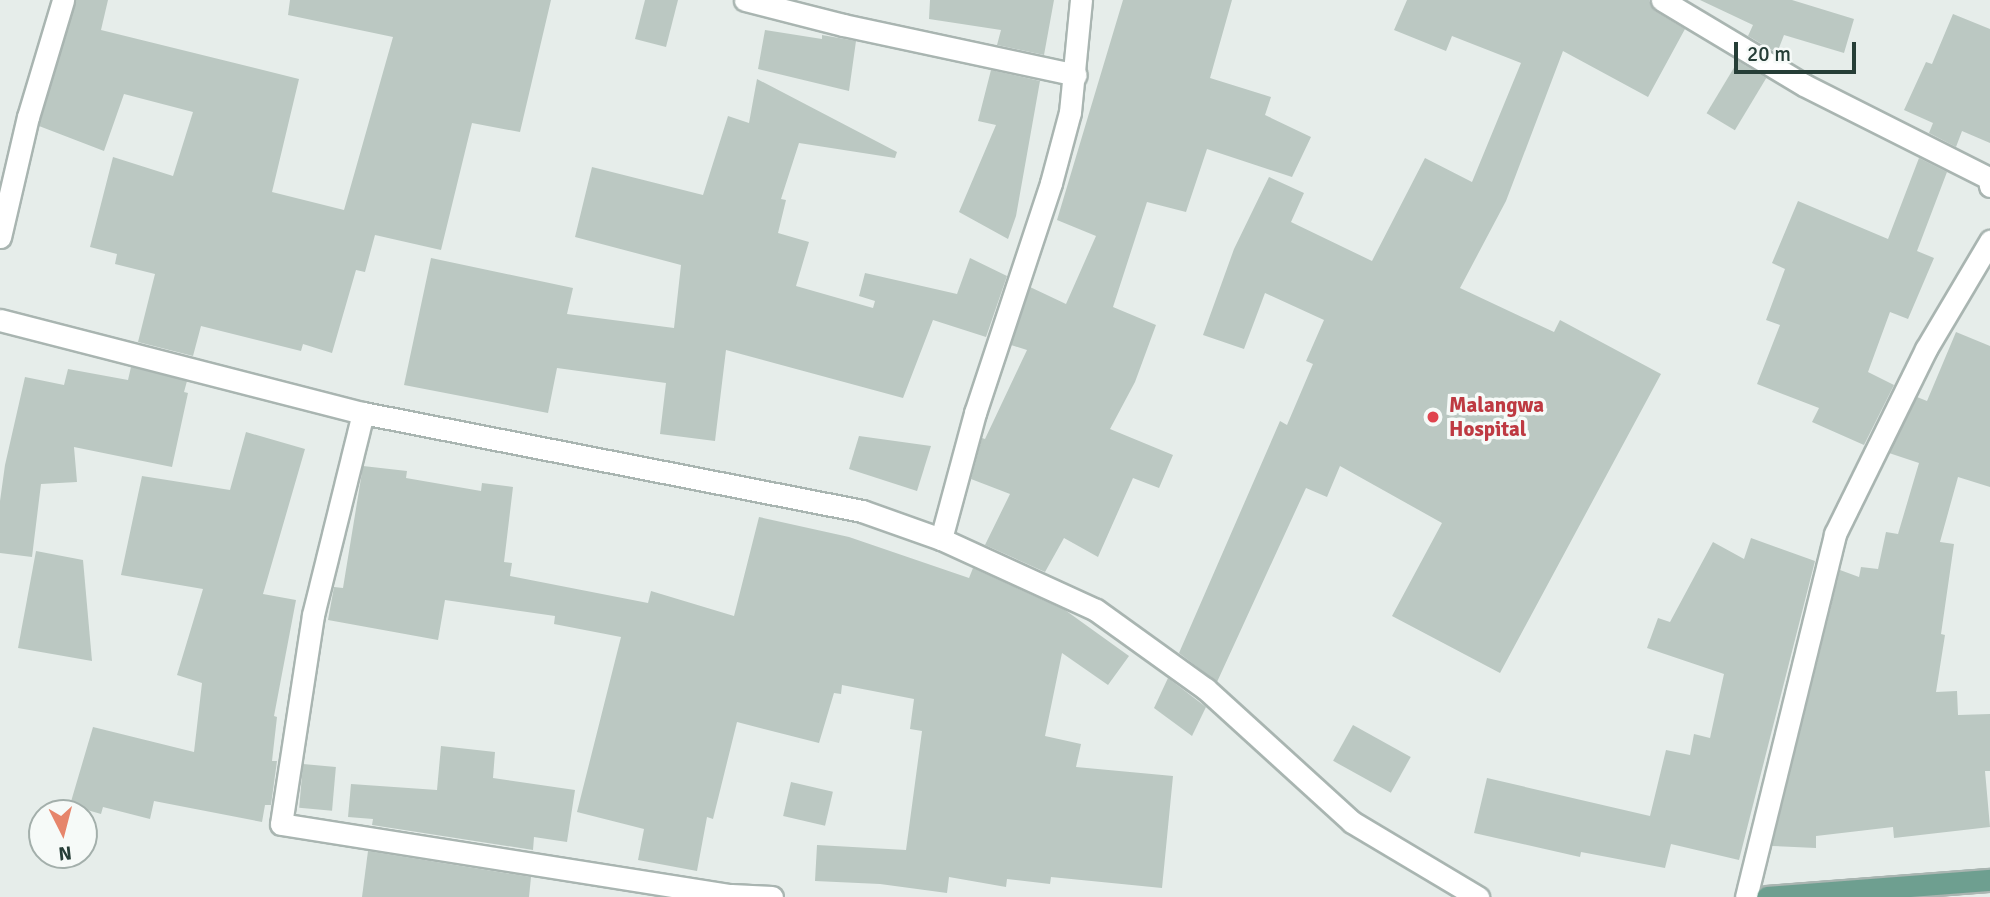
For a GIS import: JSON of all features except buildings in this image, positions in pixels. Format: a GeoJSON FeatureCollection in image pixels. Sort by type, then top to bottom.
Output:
{"type":"FeatureCollection","features":[{"type":"Feature","properties":{"kind":"main road"},"geometry":{"type":"LineString","coordinates":[[1767,897],[1990,880]]}},
{"type":"Feature","properties":{"kind":"street"},"geometry":{"type":"LineString","coordinates":[[0,237],[28,117],[63,0]]}},
{"type":"Feature","properties":{"kind":"street"},"geometry":{"type":"LineString","coordinates":[[746,0],[843,25],[1076,75]]}},
{"type":"Feature","properties":{"kind":"street"},"geometry":{"type":"LineString","coordinates":[[941,539],[975,413],[1051,183],[1070,112],[1076,75],[1081,0]]}},
{"type":"Feature","properties":{"kind":"street"},"geometry":{"type":"LineString","coordinates":[[1662,0],[1804,85],[1989,178],[1990,186]]}},
{"type":"Feature","properties":{"kind":"street"},"geometry":{"type":"LineString","coordinates":[[1746,897],[1835,534],[1926,349],[1990,240]]}},
{"type":"Feature","properties":{"kind":"street"},"geometry":{"type":"LineString","coordinates":[[0,320],[363,413],[862,511],[941,539],[1096,610],[1206,689],[1352,822],[1478,897]]}},
{"type":"Feature","properties":{"kind":"street"},"geometry":{"type":"LineString","coordinates":[[363,413],[313,615],[281,824],[731,895],[772,897]]}},
{"type":"Feature","properties":{"kind":"place","name":"Malangwa Hospital"},"geometry":{"type":"Point","coordinates":[1433,417]}}]}
